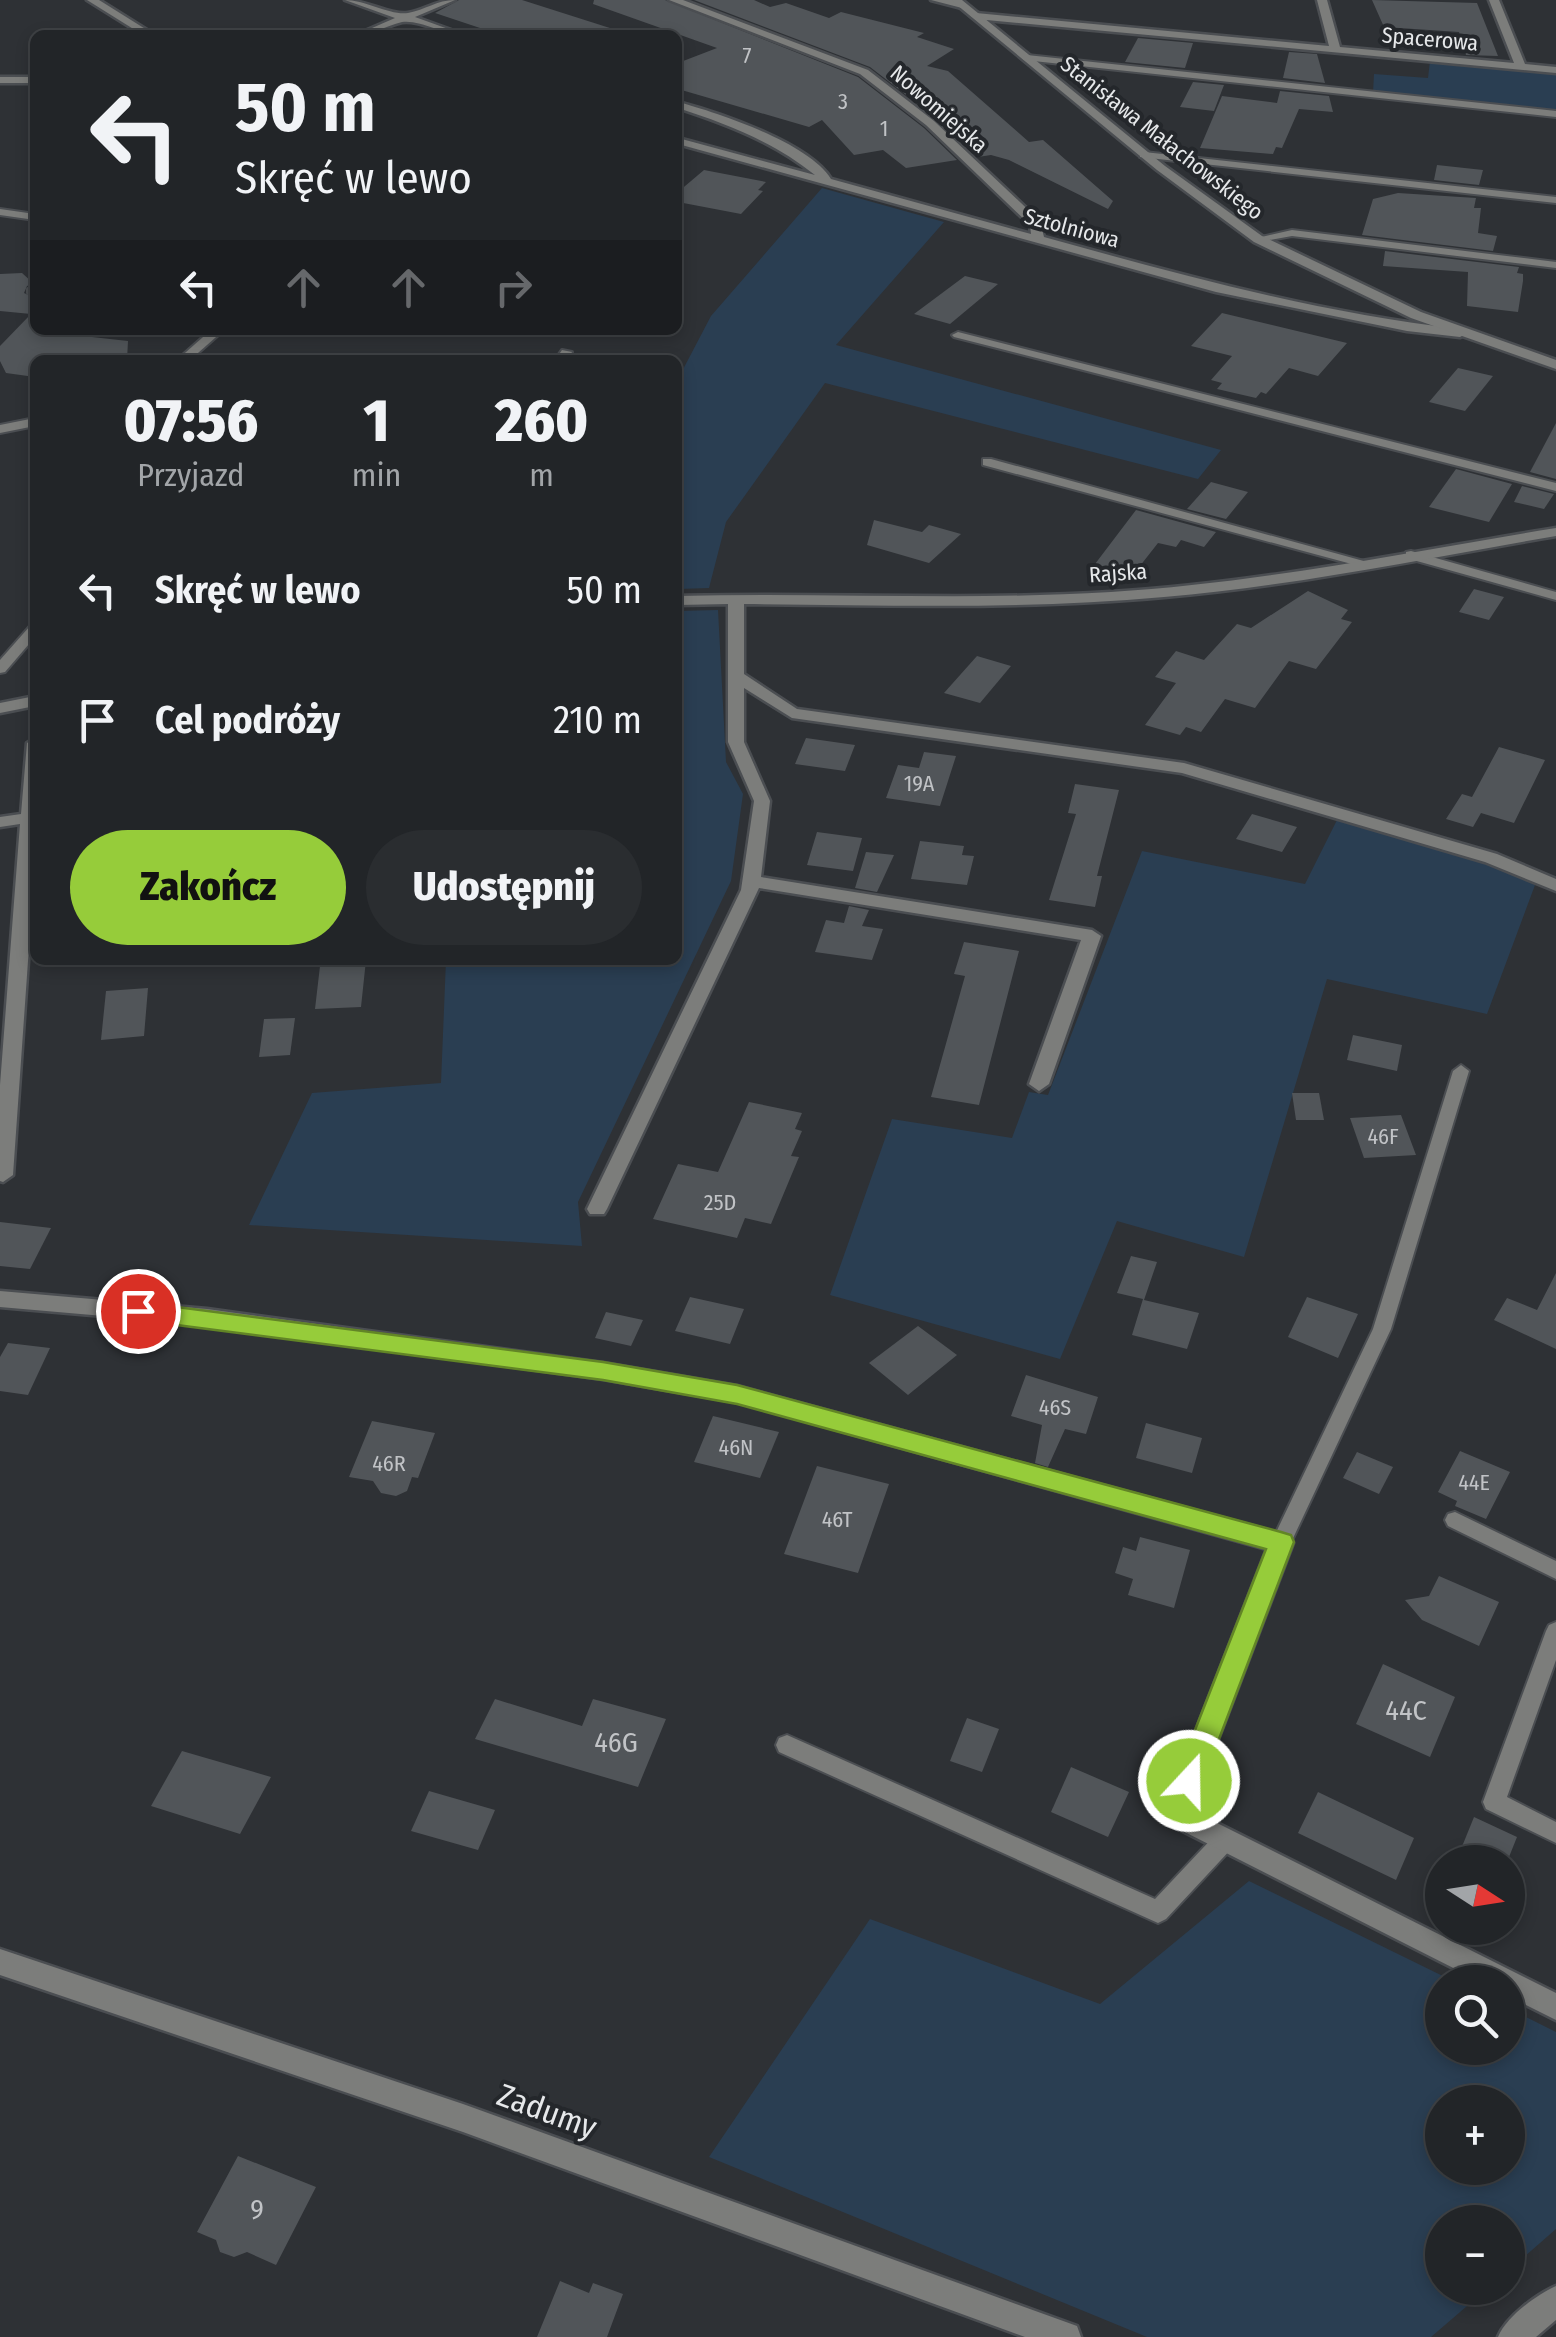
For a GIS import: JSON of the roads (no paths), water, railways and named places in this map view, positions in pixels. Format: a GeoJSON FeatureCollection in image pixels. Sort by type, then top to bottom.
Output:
{"type":"FeatureCollection","features":[{"type":"Feature","properties":{"kind":"street"},"geometry":{"type":"LineString","coordinates":[[92,0],[142,30]]}},
{"type":"Feature","properties":{"kind":"street"},"geometry":{"type":"LineString","coordinates":[[350,0],[444,30]]}},
{"type":"Feature","properties":{"kind":"street"},"geometry":{"type":"LineString","coordinates":[[373,30],[450,0]]}},
{"type":"Feature","properties":{"kind":"street","name":"Nowomiejska"},"geometry":{"type":"LineString","coordinates":[[674,0],[842,62],[884,84],[1036,224],[1038,239]]}},
{"type":"Feature","properties":{"kind":"street"},"geometry":{"type":"LineString","coordinates":[[936,0],[959,2]]}},
{"type":"Feature","properties":{"kind":"street"},"geometry":{"type":"LineString","coordinates":[[1322,0],[1336,50]]}},
{"type":"Feature","properties":{"kind":"street","name":"Spacerowa"},"geometry":{"type":"LineString","coordinates":[[1494,0],[1521,68]]}},
{"type":"Feature","properties":{"kind":"street","name":"Stanisława Małachowskiego"},"geometry":{"type":"LineString","coordinates":[[959,2],[1144,154],[1258,238],[1355,288],[1460,333],[1556,365]]}},
{"type":"Feature","properties":{"kind":"street"},"geometry":{"type":"LineString","coordinates":[[976,16],[1000,5],[1007,18]]}},
{"type":"Feature","properties":{"kind":"street","name":"Spacerowa"},"geometry":{"type":"LineString","coordinates":[[976,16],[1556,70]]}},
{"type":"Feature","properties":{"kind":"street"},"geometry":{"type":"LineString","coordinates":[[0,80],[30,80]]}},
{"type":"Feature","properties":{"kind":"street"},"geometry":{"type":"LineString","coordinates":[[682,106],[778,142],[798,153],[831,182]]}},
{"type":"Feature","properties":{"kind":"street","name":"Sztolniowa"},"geometry":{"type":"LineString","coordinates":[[682,142],[1240,294],[1407,328],[1460,333]]}},
{"type":"Feature","properties":{"kind":"street","name":"Rajska"},"geometry":{"type":"LineString","coordinates":[[682,600],[940,601],[1114,596],[1216,588],[1556,532]]}},
{"type":"Feature","properties":{"kind":"street"},"geometry":{"type":"LineString","coordinates":[[597,1209],[751,881],[762,801],[736,742],[736,599]]}},
{"type":"Feature","properties":{"kind":"street"},"geometry":{"type":"LineString","coordinates":[[735,675],[792,713],[1184,768],[1491,858],[1556,885]]}},
{"type":"Feature","properties":{"kind":"street"},"geometry":{"type":"LineString","coordinates":[[0,708],[30,702]]}},
{"type":"Feature","properties":{"kind":"street"},"geometry":{"type":"LineString","coordinates":[[0,822],[30,818],[3,1175]]}},
{"type":"Feature","properties":{"kind":"street"},"geometry":{"type":"LineString","coordinates":[[751,881],[1092,936],[1039,1084]]}},
{"type":"Feature","properties":{"kind":"street"},"geometry":{"type":"LineString","coordinates":[[0,1299],[206,1317],[603,1371],[737,1394],[1281,1542],[1176,1815],[1472,1965]]}},
{"type":"Feature","properties":{"kind":"street","name":"Zadumy"},"geometry":{"type":"LineString","coordinates":[[0,1962],[463,2118],[1066,2337]]}},
{"type":"Feature","properties":{"kind":"street"},"geometry":{"type":"LineString","coordinates":[[1525,1992],[1556,2007]]}},
{"type":"Feature","properties":{"kind":"street"},"geometry":{"type":"LineString","coordinates":[[1514,2337],[1556,2301]]}},
{"type":"Feature","properties":{"kind":"lane"},"geometry":{"type":"LineString","coordinates":[[1027,58],[1556,114]]}},
{"type":"Feature","properties":{"kind":"lane"},"geometry":{"type":"LineString","coordinates":[[1144,154],[1556,200]]}},
{"type":"Feature","properties":{"kind":"lane"},"geometry":{"type":"LineString","coordinates":[[0,212],[30,217]]}},
{"type":"Feature","properties":{"kind":"lane"},"geometry":{"type":"LineString","coordinates":[[1258,238],[1292,233],[1556,266]]}},
{"type":"Feature","properties":{"kind":"lane"},"geometry":{"type":"LineString","coordinates":[[189,355],[212,335]]}},
{"type":"Feature","properties":{"kind":"lane"},"geometry":{"type":"LineString","coordinates":[[958,335],[1556,487]]}},
{"type":"Feature","properties":{"kind":"lane"},"geometry":{"type":"LineString","coordinates":[[0,430],[30,423]]}},
{"type":"Feature","properties":{"kind":"lane"},"geometry":{"type":"LineString","coordinates":[[987,462],[1364,563]]}},
{"type":"Feature","properties":{"kind":"lane"},"geometry":{"type":"LineString","coordinates":[[1411,556],[1556,596]]}},
{"type":"Feature","properties":{"kind":"lane"},"geometry":{"type":"LineString","coordinates":[[0,668],[30,635]]}},
{"type":"Feature","properties":{"kind":"lane"},"geometry":{"type":"LineString","coordinates":[[1281,1542],[1382,1329],[1461,1070]]}},
{"type":"Feature","properties":{"kind":"lane"},"geometry":{"type":"LineString","coordinates":[[1455,1520],[1556,1572]]}},
{"type":"Feature","properties":{"kind":"lane"},"geometry":{"type":"LineString","coordinates":[[1556,1631],[1494,1802],[1556,1833]]}},
{"type":"Feature","properties":{"kind":"lane"},"geometry":{"type":"LineString","coordinates":[[788,1744],[1158,1912],[1225,1840]]}}]}
